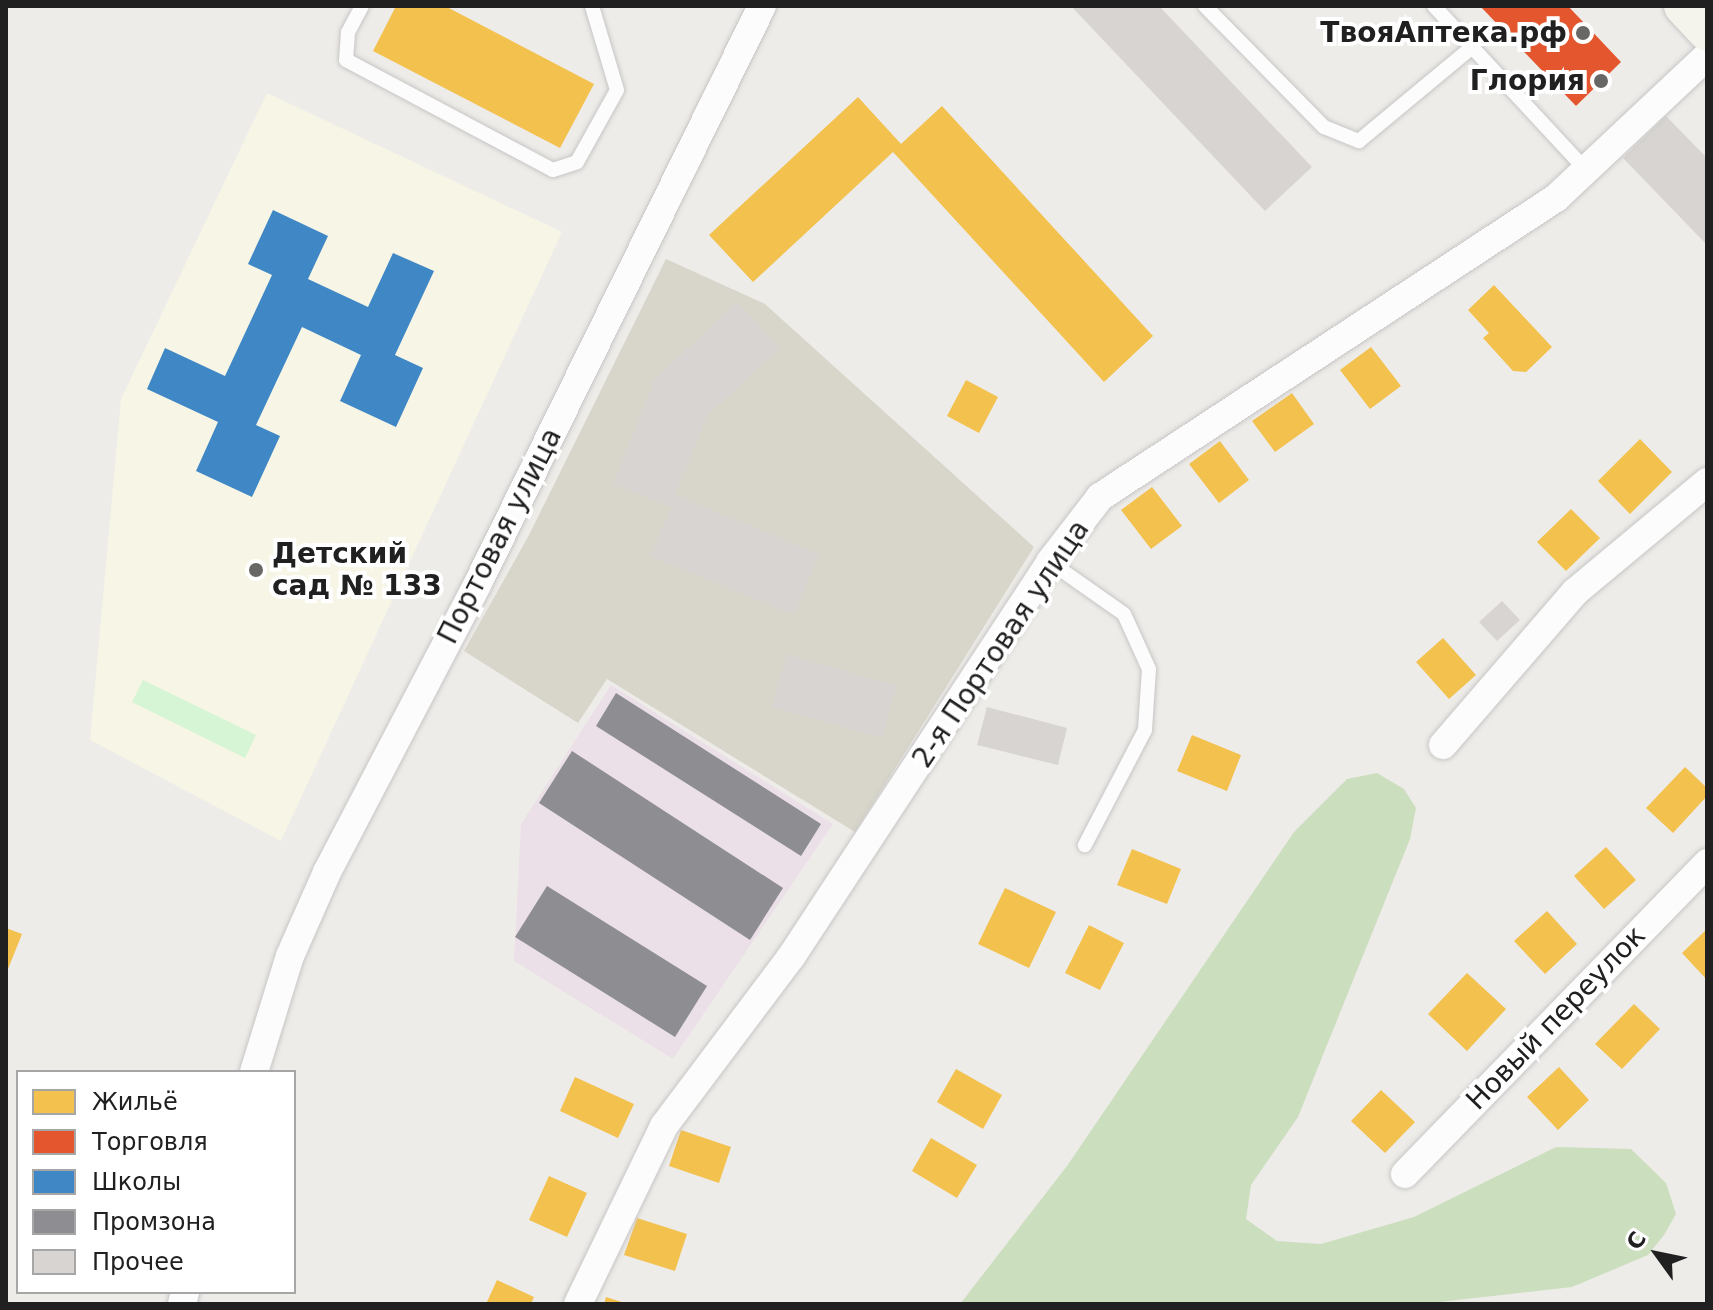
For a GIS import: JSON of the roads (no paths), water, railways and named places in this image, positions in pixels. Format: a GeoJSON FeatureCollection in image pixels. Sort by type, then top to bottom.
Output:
{"type":"FeatureCollection","features":[{"type":"Feature","properties":{"kind":"main road"},"geometry":{"type":"LineString","coordinates":[[1683,6],[1707,32]]}},
{"type":"Feature","properties":{"kind":"street","name":"Портовая улица"},"geometry":{"type":"LineString","coordinates":[[255,1070],[290,956],[327,872],[477,585],[762,6]]}},
{"type":"Feature","properties":{"kind":"street","name":"2-я Портовая улица"},"geometry":{"type":"LineString","coordinates":[[578,1304],[664,1126],[791,957],[1050,562],[1100,497],[1129,474],[1556,198],[1707,56]]}},
{"type":"Feature","properties":{"kind":"street"},"geometry":{"type":"LineString","coordinates":[[1443,745],[1575,592],[1707,482]]}},
{"type":"Feature","properties":{"kind":"street","name":"Новый переулок"},"geometry":{"type":"LineString","coordinates":[[1405,1174],[1707,863]]}},
{"type":"Feature","properties":{"kind":"lane"},"geometry":{"type":"LineString","coordinates":[[362,6],[348,32],[346,60],[553,170],[577,162],[617,90],[592,6]]}},
{"type":"Feature","properties":{"kind":"lane"},"geometry":{"type":"LineString","coordinates":[[1205,6],[1324,127],[1359,141],[1471,48]]}},
{"type":"Feature","properties":{"kind":"lane"},"geometry":{"type":"LineString","coordinates":[[1434,6],[1586,170]]}},
{"type":"Feature","properties":{"kind":"lane"},"geometry":{"type":"LineString","coordinates":[[1050,562],[1124,614],[1149,669],[1145,730],[1085,845]]}},
{"type":"Feature","properties":{"kind":"place","name":"ТвояАптека.рф"},"geometry":{"type":"Point","coordinates":[1583,33]}},
{"type":"Feature","properties":{"kind":"place","name":"Глория"},"geometry":{"type":"Point","coordinates":[1601,81]}},
{"type":"Feature","properties":{"kind":"place","name":"Детский сад № 133"},"geometry":{"type":"Point","coordinates":[256,570]}}]}
